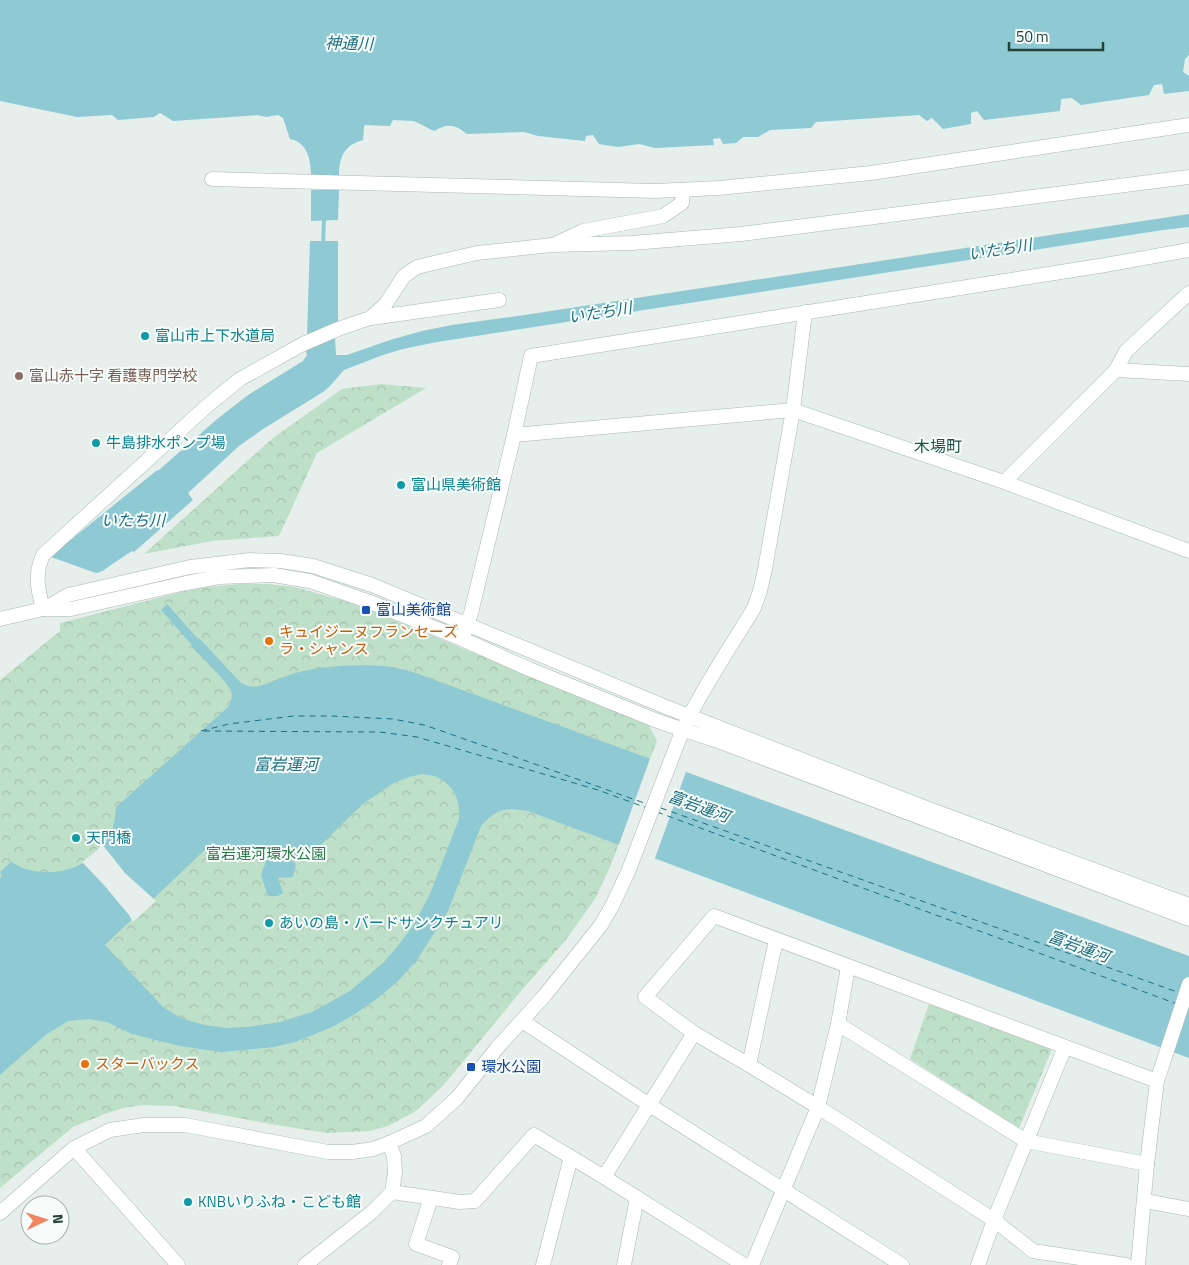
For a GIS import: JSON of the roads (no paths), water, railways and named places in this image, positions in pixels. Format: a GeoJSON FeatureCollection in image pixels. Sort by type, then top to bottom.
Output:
{"type":"FeatureCollection","features":[{"type":"Feature","properties":{"kind":"street"},"geometry":{"type":"LineString","coordinates":[[212,179],[646,191],[719,188],[871,174],[1189,124]]}},
{"type":"Feature","properties":{"kind":"street"},"geometry":{"type":"LineString","coordinates":[[370,318],[385,305],[404,276],[417,267],[477,253],[552,245],[632,243],[741,234],[1189,177]]}},
{"type":"Feature","properties":{"kind":"street"},"geometry":{"type":"LineString","coordinates":[[552,245],[583,231],[663,216],[682,203],[683,190]]}},
{"type":"Feature","properties":{"kind":"street"},"geometry":{"type":"LineString","coordinates":[[462,640],[468,626],[531,356],[1189,250]]}},
{"type":"Feature","properties":{"kind":"street"},"geometry":{"type":"LineString","coordinates":[[1004,482],[1116,370],[1126,351],[1189,293]]}},
{"type":"Feature","properties":{"kind":"street"},"geometry":{"type":"LineString","coordinates":[[40,610],[37,585],[39,563],[43,556],[201,411],[240,379],[303,344],[370,318],[499,300]]}},
{"type":"Feature","properties":{"kind":"street"},"geometry":{"type":"LineString","coordinates":[[0,1213],[74,1148],[110,1130],[144,1125],[185,1125],[328,1152],[352,1152],[389,1143],[426,1126],[457,1098],[497,1048],[545,995],[601,925],[628,872],[689,715],[754,608],[760,592],[793,410],[805,312]]}},
{"type":"Feature","properties":{"kind":"street"},"geometry":{"type":"LineString","coordinates":[[1116,370],[1189,374]]}},
{"type":"Feature","properties":{"kind":"street"},"geometry":{"type":"LineString","coordinates":[[514,435],[793,410],[1004,482],[1189,551]]}},
{"type":"Feature","properties":{"kind":"street"},"geometry":{"type":"LineString","coordinates":[[40,610],[68,595],[190,567],[250,560],[281,561],[313,566],[372,585],[468,626],[689,715],[929,809],[1189,905]]}},
{"type":"Feature","properties":{"kind":"street"},"geometry":{"type":"LineString","coordinates":[[0,619],[40,610],[71,609],[219,577],[274,575],[310,581],[370,602],[660,722],[718,741],[1189,919]]}},
{"type":"Feature","properties":{"kind":"street"},"geometry":{"type":"LineString","coordinates":[[1126,1265],[1033,1251],[994,1220],[818,1107],[694,1033],[645,997],[714,916],[1157,1082]]}},
{"type":"Feature","properties":{"kind":"street"},"geometry":{"type":"LineString","coordinates":[[749,1065],[776,940]]}},
{"type":"Feature","properties":{"kind":"street"},"geometry":{"type":"LineString","coordinates":[[752,1265],[818,1107],[838,1024],[848,967]]}},
{"type":"Feature","properties":{"kind":"street"},"geometry":{"type":"LineString","coordinates":[[1138,1265],[1157,1082],[1189,984]]}},
{"type":"Feature","properties":{"kind":"street"},"geometry":{"type":"LineString","coordinates":[[522,1021],[648,1104],[902,1265]]}},
{"type":"Feature","properties":{"kind":"street"},"geometry":{"type":"LineString","coordinates":[[838,1024],[1026,1141],[1147,1164]]}},
{"type":"Feature","properties":{"kind":"street"},"geometry":{"type":"LineString","coordinates":[[604,1177],[694,1033]]}},
{"type":"Feature","properties":{"kind":"street"},"geometry":{"type":"LineString","coordinates":[[978,1265],[994,1220],[1065,1048]]}},
{"type":"Feature","properties":{"kind":"street"},"geometry":{"type":"LineString","coordinates":[[392,1192],[460,1202],[475,1201],[534,1135],[744,1265]]}},
{"type":"Feature","properties":{"kind":"street"},"geometry":{"type":"LineString","coordinates":[[312,1264],[392,1192],[395,1173],[394,1156],[389,1143]]}},
{"type":"Feature","properties":{"kind":"street"},"geometry":{"type":"LineString","coordinates":[[74,1148],[176,1264]]}},
{"type":"Feature","properties":{"kind":"street"},"geometry":{"type":"LineString","coordinates":[[543,1265],[571,1157]]}},
{"type":"Feature","properties":{"kind":"street"},"geometry":{"type":"LineString","coordinates":[[431,1198],[416,1244],[452,1257],[449,1265]]}},
{"type":"Feature","properties":{"kind":"street"},"geometry":{"type":"LineString","coordinates":[[624,1265],[637,1198]]}},
{"type":"Feature","properties":{"kind":"street"},"geometry":{"type":"LineString","coordinates":[[1145,1201],[1189,1209]]}},
{"type":"Feature","properties":{"kind":"water","name":"神通川"},"geometry":{"type":"Polygon","coordinates":[[[0,0],[1189,0],[1189,55],[1185,59],[1183,72],[1189,76],[1189,91],[1164,94],[1162,84],[1154,85],[1149,95],[1081,105],[1072,98],[1061,99],[1060,111],[984,120],[977,111],[971,113],[971,124],[943,129],[932,118],[927,121],[919,115],[816,122],[811,128],[770,130],[758,137],[743,137],[736,143],[723,144],[720,138],[713,139],[714,145],[655,148],[639,144],[618,147],[599,144],[593,135],[586,136],[585,141],[538,136],[524,132],[467,134],[459,128],[451,126],[434,131],[414,121],[393,120],[390,126],[365,125],[363,140],[357,142],[344,152],[339,175],[311,175],[307,152],[304,147],[290,139],[283,118],[278,115],[173,121],[160,113],[154,117],[118,120],[112,115],[77,117],[0,101],[0,0]]]}},
{"type":"Feature","properties":{"kind":"water"},"geometry":{"type":"Polygon","coordinates":[[[311,190],[339,190],[338,220],[311,221],[311,190]]]}},
{"type":"Feature","properties":{"kind":"water","name":"いたち川"},"geometry":{"type":"Polygon","coordinates":[[[1189,214],[1189,227],[437,342],[383,355],[344,370],[323,392],[239,446],[188,493],[193,500],[134,552],[132,551],[103,571],[96,573],[51,557],[248,395],[303,361],[307,355],[306,351],[335,337],[336,355],[347,355],[390,340],[452,325],[1189,214]]]}},
{"type":"Feature","properties":{"kind":"water"},"geometry":{"type":"Polygon","coordinates":[[[310,241],[338,241],[338,321],[307,336],[310,241]]]}},
{"type":"Feature","properties":{"kind":"water","name":"富岩運河"},"geometry":{"type":"Polygon","coordinates":[[[167,604],[198,639],[241,683],[246,685],[257,686],[295,673],[343,666],[369,665],[413,672],[1189,956],[1189,1058],[528,811],[513,809],[496,813],[481,826],[448,911],[417,960],[398,981],[378,998],[332,1027],[295,1042],[274,1047],[221,1052],[180,1046],[132,1034],[107,1022],[89,1019],[68,1021],[47,1034],[0,1075],[0,878],[2,876],[0,872],[11,862],[22,868],[40,872],[62,871],[73,868],[92,857],[107,840],[111,832],[115,820],[116,807],[228,707],[231,701],[232,693],[229,687],[161,610],[167,604]],[[422,774],[392,784],[363,804],[310,855],[288,857],[296,864],[293,877],[278,878],[283,893],[278,896],[268,896],[261,875],[267,858],[259,847],[240,847],[223,853],[213,842],[105,945],[163,1007],[184,1019],[225,1028],[247,1027],[280,1022],[312,1012],[350,991],[384,962],[415,923],[430,894],[459,819],[459,805],[454,793],[446,783],[434,776],[422,774]]]}},
{"type":"Feature","properties":{"kind":"waterway"},"geometry":{"type":"LineString","coordinates":[[323,246],[324,216]]}},
{"type":"Feature","properties":{"kind":"place","name":"富山市上下水道局"},"geometry":{"type":"Point","coordinates":[145,336]}},
{"type":"Feature","properties":{"kind":"place","name":"富山赤十字 看護専門学校"},"geometry":{"type":"Point","coordinates":[19,376]}},
{"type":"Feature","properties":{"kind":"place","name":"牛島排水ポンプ場"},"geometry":{"type":"Point","coordinates":[96,443]}},
{"type":"Feature","properties":{"kind":"place","name":"富山県美術館"},"geometry":{"type":"Point","coordinates":[401,485]}},
{"type":"Feature","properties":{"kind":"place","name":"富山美術館"},"geometry":{"type":"Point","coordinates":[366,610]}},
{"type":"Feature","properties":{"kind":"place","name":"キュイジーヌフランセーズ ラ・シャンス"},"geometry":{"type":"Point","coordinates":[269,641]}},
{"type":"Feature","properties":{"kind":"place","name":"天門橋"},"geometry":{"type":"Point","coordinates":[76,838]}},
{"type":"Feature","properties":{"kind":"place","name":"あいの島・バードサンクチュアリ"},"geometry":{"type":"Point","coordinates":[269,923]}},
{"type":"Feature","properties":{"kind":"place","name":"スターバックス"},"geometry":{"type":"Point","coordinates":[85,1064]}},
{"type":"Feature","properties":{"kind":"place","name":"環水公園"},"geometry":{"type":"Point","coordinates":[471,1067]}},
{"type":"Feature","properties":{"kind":"place","name":"KNBいりふね・こども館"},"geometry":{"type":"Point","coordinates":[188,1202]}},
{"type":"Feature","properties":{"kind":"district","name":"木場町"},"geometry":{"type":"Point","coordinates":[938,446]}},
{"type":"Feature","properties":{"kind":"park label","name":"富岩運河環水公園"},"geometry":{"type":"Point","coordinates":[266,854]}}]}
